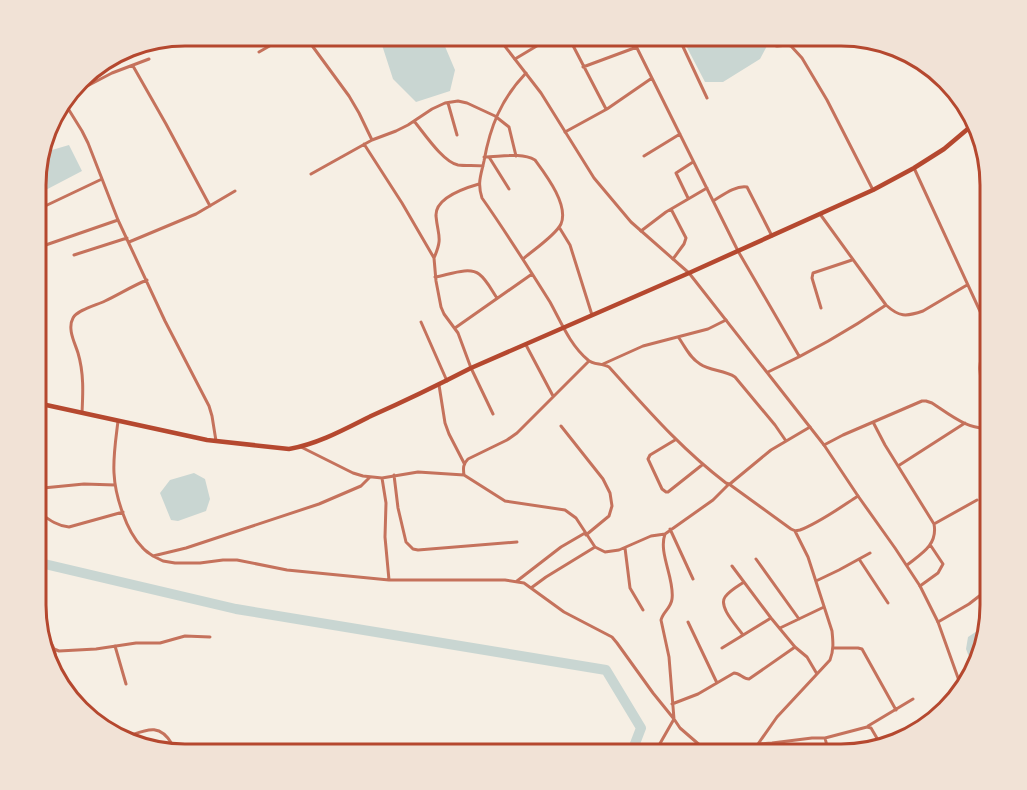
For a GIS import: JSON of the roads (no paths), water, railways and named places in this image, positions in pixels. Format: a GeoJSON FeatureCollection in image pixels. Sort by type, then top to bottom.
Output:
{"type":"FeatureCollection","features":[{"type":"Feature","properties":{"kind":"main road"},"geometry":{"type":"LineString","coordinates":[[47,405],[216,441],[300,447],[338,432],[471,368],[690,273],[873,190],[944,149],[968,129]]}},
{"type":"Feature","properties":{"kind":"street"},"geometry":{"type":"LineString","coordinates":[[259,52],[269,46]]}},
{"type":"Feature","properties":{"kind":"street"},"geometry":{"type":"LineString","coordinates":[[312,46],[349,96],[372,140]]}},
{"type":"Feature","properties":{"kind":"street"},"geometry":{"type":"LineString","coordinates":[[505,46],[541,93],[594,178],[631,222],[690,273],[824,445],[920,586],[938,621],[959,679]]}},
{"type":"Feature","properties":{"kind":"street"},"geometry":{"type":"LineString","coordinates":[[515,59],[536,47]]}},
{"type":"Feature","properties":{"kind":"street"},"geometry":{"type":"LineString","coordinates":[[573,47],[607,109]]}},
{"type":"Feature","properties":{"kind":"street"},"geometry":{"type":"LineString","coordinates":[[583,67],[637,47],[738,251],[799,356]]}},
{"type":"Feature","properties":{"kind":"street"},"geometry":{"type":"LineString","coordinates":[[683,47],[706,99]]}},
{"type":"Feature","properties":{"kind":"street"},"geometry":{"type":"LineString","coordinates":[[792,47],[802,58],[827,100],[873,190]]}},
{"type":"Feature","properties":{"kind":"street"},"geometry":{"type":"LineString","coordinates":[[90,85],[148,58]]}},
{"type":"Feature","properties":{"kind":"street"},"geometry":{"type":"LineString","coordinates":[[132,66],[210,206]]}},
{"type":"Feature","properties":{"kind":"street"},"geometry":{"type":"LineString","coordinates":[[526,73],[516,83],[495,116],[478,184],[482,198],[523,259],[563,328],[589,361],[593,364],[603,364],[643,346],[708,329],[726,320]]}},
{"type":"Feature","properties":{"kind":"street"},"geometry":{"type":"LineString","coordinates":[[565,132],[607,109],[652,78]]}},
{"type":"Feature","properties":{"kind":"street"},"geometry":{"type":"LineString","coordinates":[[311,174],[364,144],[396,131],[432,109],[458,100],[495,116],[505,124],[511,130],[516,156]]}},
{"type":"Feature","properties":{"kind":"street"},"geometry":{"type":"LineString","coordinates":[[448,103],[457,135]]}},
{"type":"Feature","properties":{"kind":"street"},"geometry":{"type":"LineString","coordinates":[[69,110],[82,130],[118,220],[165,321],[209,406],[216,441]]}},
{"type":"Feature","properties":{"kind":"street"},"geometry":{"type":"LineString","coordinates":[[414,121],[452,162],[457,165],[483,166]]}},
{"type":"Feature","properties":{"kind":"street"},"geometry":{"type":"LineString","coordinates":[[644,156],[680,134]]}},
{"type":"Feature","properties":{"kind":"street"},"geometry":{"type":"LineString","coordinates":[[364,144],[434,258]]}},
{"type":"Feature","properties":{"kind":"street"},"geometry":{"type":"LineString","coordinates":[[484,157],[516,156],[536,160],[559,198],[562,222],[551,235],[523,259]]}},
{"type":"Feature","properties":{"kind":"street"},"geometry":{"type":"LineString","coordinates":[[489,157],[509,189]]}},
{"type":"Feature","properties":{"kind":"street"},"geometry":{"type":"LineString","coordinates":[[688,198],[676,173],[693,162]]}},
{"type":"Feature","properties":{"kind":"street"},"geometry":{"type":"LineString","coordinates":[[914,168],[981,313]]}},
{"type":"Feature","properties":{"kind":"street"},"geometry":{"type":"LineString","coordinates":[[46,206],[102,179]]}},
{"type":"Feature","properties":{"kind":"street"},"geometry":{"type":"LineString","coordinates":[[478,184],[457,191],[437,209],[440,240],[434,258],[435,277],[441,307],[462,342],[471,368],[493,414]]}},
{"type":"Feature","properties":{"kind":"street"},"geometry":{"type":"LineString","coordinates":[[712,201],[739,187],[747,187],[772,236]]}},
{"type":"Feature","properties":{"kind":"street"},"geometry":{"type":"LineString","coordinates":[[641,231],[706,188]]}},
{"type":"Feature","properties":{"kind":"street"},"geometry":{"type":"LineString","coordinates":[[74,255],[128,240],[196,214],[235,191]]}},
{"type":"Feature","properties":{"kind":"street"},"geometry":{"type":"LineString","coordinates":[[671,209],[686,238],[673,259]]}},
{"type":"Feature","properties":{"kind":"street"},"geometry":{"type":"LineString","coordinates":[[820,214],[886,305],[896,314],[915,313],[967,285]]}},
{"type":"Feature","properties":{"kind":"street"},"geometry":{"type":"LineString","coordinates":[[46,245],[118,220]]}},
{"type":"Feature","properties":{"kind":"street"},"geometry":{"type":"LineString","coordinates":[[559,227],[570,245],[592,315]]}},
{"type":"Feature","properties":{"kind":"street"},"geometry":{"type":"LineString","coordinates":[[821,308],[812,279],[813,273],[852,260]]}},
{"type":"Feature","properties":{"kind":"street"},"geometry":{"type":"LineString","coordinates":[[435,277],[473,271],[482,277],[497,298]]}},
{"type":"Feature","properties":{"kind":"street"},"geometry":{"type":"LineString","coordinates":[[455,328],[532,274]]}},
{"type":"Feature","properties":{"kind":"street"},"geometry":{"type":"LineString","coordinates":[[82,413],[82,368],[73,339],[73,318],[77,313],[147,280]]}},
{"type":"Feature","properties":{"kind":"street"},"geometry":{"type":"LineString","coordinates":[[768,372],[854,327],[886,305]]}},
{"type":"Feature","properties":{"kind":"street"},"geometry":{"type":"LineString","coordinates":[[421,322],[447,381]]}},
{"type":"Feature","properties":{"kind":"street"},"geometry":{"type":"LineString","coordinates":[[679,338],[699,364],[735,377],[786,441]]}},
{"type":"Feature","properties":{"kind":"street"},"geometry":{"type":"LineString","coordinates":[[526,344],[553,396]]}},
{"type":"Feature","properties":{"kind":"street"},"geometry":{"type":"LineString","coordinates":[[464,463],[517,433],[589,361]]}},
{"type":"Feature","properties":{"kind":"street"},"geometry":{"type":"LineString","coordinates":[[981,362],[981,378]]}},
{"type":"Feature","properties":{"kind":"street"},"geometry":{"type":"LineString","coordinates":[[603,364],[609,367],[675,440],[702,465],[790,529],[800,530],[858,496]]}},
{"type":"Feature","properties":{"kind":"street"},"geometry":{"type":"LineString","coordinates":[[439,385],[445,423],[464,463],[464,475]]}},
{"type":"Feature","properties":{"kind":"street"},"geometry":{"type":"LineString","coordinates":[[824,445],[926,401],[980,429]]}},
{"type":"Feature","properties":{"kind":"street"},"geometry":{"type":"LineString","coordinates":[[118,421],[113,460],[115,484],[123,512],[136,540],[153,556],[175,563],[237,560],[287,570],[389,580],[517,580],[564,612],[612,638],[680,728],[698,744]]}},
{"type":"Feature","properties":{"kind":"street"},"geometry":{"type":"LineString","coordinates":[[873,422],[934,524],[931,546],[907,565]]}},
{"type":"Feature","properties":{"kind":"street"},"geometry":{"type":"LineString","coordinates":[[898,466],[965,423]]}},
{"type":"Feature","properties":{"kind":"street"},"geometry":{"type":"LineString","coordinates":[[517,580],[561,547],[586,534],[609,516],[612,506],[610,493],[603,479],[561,426]]}},
{"type":"Feature","properties":{"kind":"street"},"geometry":{"type":"LineString","coordinates":[[659,744],[674,719],[669,657],[661,620],[670,606],[672,595],[663,543],[665,534],[713,500],[771,450],[810,427]]}},
{"type":"Feature","properties":{"kind":"street"},"geometry":{"type":"LineString","coordinates":[[675,440],[650,455],[648,459],[662,489],[668,492],[702,465]]}},
{"type":"Feature","properties":{"kind":"street"},"geometry":{"type":"LineString","coordinates":[[300,447],[353,473],[370,477],[382,478],[418,472],[464,475],[505,501],[565,510],[576,518],[595,547],[605,552],[625,548],[651,536],[665,534]]}},
{"type":"Feature","properties":{"kind":"street"},"geometry":{"type":"LineString","coordinates":[[394,476],[406,542],[413,549],[517,542]]}},
{"type":"Feature","properties":{"kind":"street"},"geometry":{"type":"LineString","coordinates":[[153,556],[167,554],[319,504],[361,486],[370,477]]}},
{"type":"Feature","properties":{"kind":"street"},"geometry":{"type":"LineString","coordinates":[[382,478],[386,503],[385,537],[389,580]]}},
{"type":"Feature","properties":{"kind":"street"},"geometry":{"type":"LineString","coordinates":[[47,488],[115,484]]}},
{"type":"Feature","properties":{"kind":"street"},"geometry":{"type":"LineString","coordinates":[[934,524],[977,500]]}},
{"type":"Feature","properties":{"kind":"street"},"geometry":{"type":"LineString","coordinates":[[47,519],[69,527],[123,512]]}},
{"type":"Feature","properties":{"kind":"street"},"geometry":{"type":"LineString","coordinates":[[670,529],[693,579]]}},
{"type":"Feature","properties":{"kind":"street"},"geometry":{"type":"LineString","coordinates":[[758,744],[777,717],[830,660],[832,654],[832,631],[808,557],[795,531]]}},
{"type":"Feature","properties":{"kind":"street"},"geometry":{"type":"LineString","coordinates":[[920,586],[938,573],[943,564],[931,546]]}},
{"type":"Feature","properties":{"kind":"street"},"geometry":{"type":"LineString","coordinates":[[531,588],[595,547]]}},
{"type":"Feature","properties":{"kind":"street"},"geometry":{"type":"LineString","coordinates":[[625,548],[630,588],[643,610]]}},
{"type":"Feature","properties":{"kind":"street"},"geometry":{"type":"LineString","coordinates":[[816,582],[870,553]]}},
{"type":"Feature","properties":{"kind":"street"},"geometry":{"type":"LineString","coordinates":[[756,559],[799,619]]}},
{"type":"Feature","properties":{"kind":"street"},"geometry":{"type":"LineString","coordinates":[[859,559],[888,603]]}},
{"type":"Feature","properties":{"kind":"street"},"geometry":{"type":"LineString","coordinates":[[732,566],[771,618],[795,647],[807,657],[817,674]]}},
{"type":"Feature","properties":{"kind":"street"},"geometry":{"type":"LineString","coordinates":[[743,635],[724,610],[723,599],[744,582]]}},
{"type":"Feature","properties":{"kind":"street"},"geometry":{"type":"LineString","coordinates":[[938,621],[980,595]]}},
{"type":"Feature","properties":{"kind":"street"},"geometry":{"type":"LineString","coordinates":[[780,628],[824,607]]}},
{"type":"Feature","properties":{"kind":"street"},"geometry":{"type":"LineString","coordinates":[[722,648],[771,618]]}},
{"type":"Feature","properties":{"kind":"street"},"geometry":{"type":"LineString","coordinates":[[688,622],[717,683]]}},
{"type":"Feature","properties":{"kind":"street"},"geometry":{"type":"LineString","coordinates":[[54,649],[59,651],[136,643],[160,643],[185,636],[210,637]]}},
{"type":"Feature","properties":{"kind":"street"},"geometry":{"type":"LineString","coordinates":[[115,646],[126,684]]}},
{"type":"Feature","properties":{"kind":"street"},"geometry":{"type":"LineString","coordinates":[[672,704],[698,694],[734,673],[749,679],[795,647]]}},
{"type":"Feature","properties":{"kind":"street"},"geometry":{"type":"LineString","coordinates":[[833,648],[862,649],[896,710]]}},
{"type":"Feature","properties":{"kind":"street"},"geometry":{"type":"LineString","coordinates":[[760,744],[825,738],[867,727],[913,699]]}},
{"type":"Feature","properties":{"kind":"street"},"geometry":{"type":"LineString","coordinates":[[867,727],[871,728],[877,739]]}},
{"type":"Feature","properties":{"kind":"street"},"geometry":{"type":"LineString","coordinates":[[136,734],[158,730],[165,734],[171,742]]}},
{"type":"Feature","properties":{"kind":"street"},"geometry":{"type":"LineString","coordinates":[[825,738],[826,744]]}},
{"type":"Feature","properties":{"kind":"waterway"},"geometry":{"type":"LineString","coordinates":[[47,565],[236,609],[606,670],[641,728],[635,744]]}}]}
